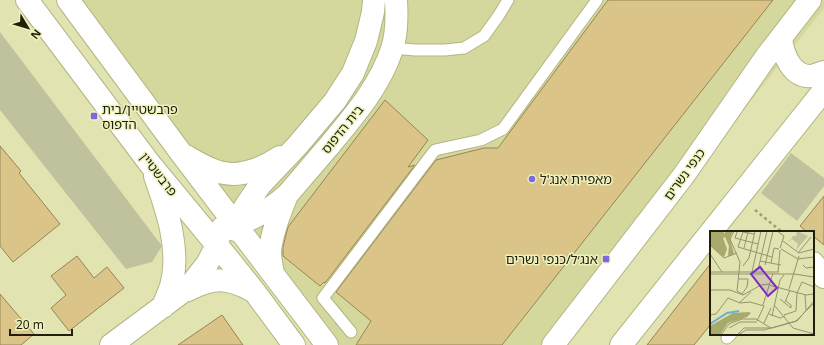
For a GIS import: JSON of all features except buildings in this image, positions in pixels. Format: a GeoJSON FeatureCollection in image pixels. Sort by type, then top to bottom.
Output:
{"type":"FeatureCollection","features":[{"type":"Feature","properties":{"kind":"street","name":"פרבשטיין"},"geometry":{"type":"LineString","coordinates":[[27,0],[150,164],[198,223],[226,233]]}},
{"type":"Feature","properties":{"kind":"street"},"geometry":{"type":"LineString","coordinates":[[68,0],[181,153],[226,233],[254,291],[294,345]]}},
{"type":"Feature","properties":{"kind":"street","name":"בית הדפוס"},"geometry":{"type":"LineString","coordinates":[[226,233],[260,186],[297,146],[335,101],[353,72],[366,41],[373,12],[374,0]]}},
{"type":"Feature","properties":{"kind":"street","name":"בית הדפוס"},"geometry":{"type":"LineString","coordinates":[[226,233],[267,210],[287,195],[347,125],[368,97],[384,68],[392,48],[396,26],[396,0]]}},
{"type":"Feature","properties":{"kind":"street","name":"כנפי נשרים"},"geometry":{"type":"LineString","coordinates":[[553,345],[684,175],[754,75],[810,0]]}},
{"type":"Feature","properties":{"kind":"street"},"geometry":{"type":"LineString","coordinates":[[781,38],[782,49],[786,58],[796,71],[810,76],[824,72]]}},
{"type":"Feature","properties":{"kind":"street"},"geometry":{"type":"LineString","coordinates":[[712,231],[824,90]]}},
{"type":"Feature","properties":{"kind":"street"},"geometry":{"type":"LineString","coordinates":[[181,153],[212,169],[223,173],[235,174],[261,167],[274,161],[297,146]]}},
{"type":"Feature","properties":{"kind":"street"},"geometry":{"type":"LineString","coordinates":[[150,164],[167,214],[174,253],[174,268],[171,286],[163,307]]}},
{"type":"Feature","properties":{"kind":"street"},"geometry":{"type":"LineString","coordinates":[[273,274],[270,252],[279,215],[287,195]]}},
{"type":"Feature","properties":{"kind":"street"},"geometry":{"type":"LineString","coordinates":[[226,233],[273,274],[327,345]]}},
{"type":"Feature","properties":{"kind":"street"},"geometry":{"type":"LineString","coordinates":[[112,345],[189,287],[204,269],[226,233]]}},
{"type":"Feature","properties":{"kind":"street"},"geometry":{"type":"LineString","coordinates":[[622,345],[710,233]]}},
{"type":"Feature","properties":{"kind":"street"},"geometry":{"type":"LineString","coordinates":[[814,264],[824,277]]}},
{"type":"Feature","properties":{"kind":"street"},"geometry":{"type":"LineString","coordinates":[[181,294],[201,284],[220,280],[235,282],[254,291]]}},
{"type":"Feature","properties":{"kind":"lane"},"geometry":{"type":"LineString","coordinates":[[392,48],[430,50],[464,48],[484,36],[508,0]]}},
{"type":"Feature","properties":{"kind":"lane"},"geometry":{"type":"LineString","coordinates":[[351,332],[323,298],[435,150],[481,140],[503,129],[597,0]]}},
{"type":"Feature","properties":{"kind":"path"},"geometry":{"type":"LineString","coordinates":[[753,208],[781,231]]}},
{"type":"Feature","properties":{"kind":"shaded area"},"geometry":{"type":"Polygon","coordinates":[[[81,0],[824,0],[824,8],[558,345],[340,345],[167,117],[81,0]]]}},
{"type":"Feature","properties":{"kind":"shaded area"},"geometry":{"type":"Polygon","coordinates":[[[0,32],[162,246],[152,262],[126,269],[0,110],[0,32]]]}},
{"type":"Feature","properties":{"kind":"shaded area"},"geometry":{"type":"Polygon","coordinates":[[[791,153],[824,178],[824,186],[797,221],[761,193],[791,153]]]}},
{"type":"Feature","properties":{"kind":"place","name":"פרבשטיין/בית הדפוס"},"geometry":{"type":"Point","coordinates":[94,116]}},
{"type":"Feature","properties":{"kind":"place","name":"מאפיית אנג'ל"},"geometry":{"type":"Point","coordinates":[532,179]}},
{"type":"Feature","properties":{"kind":"place","name":"אנג׳ל/כנפי נשרים"},"geometry":{"type":"Point","coordinates":[606,259]}}]}
